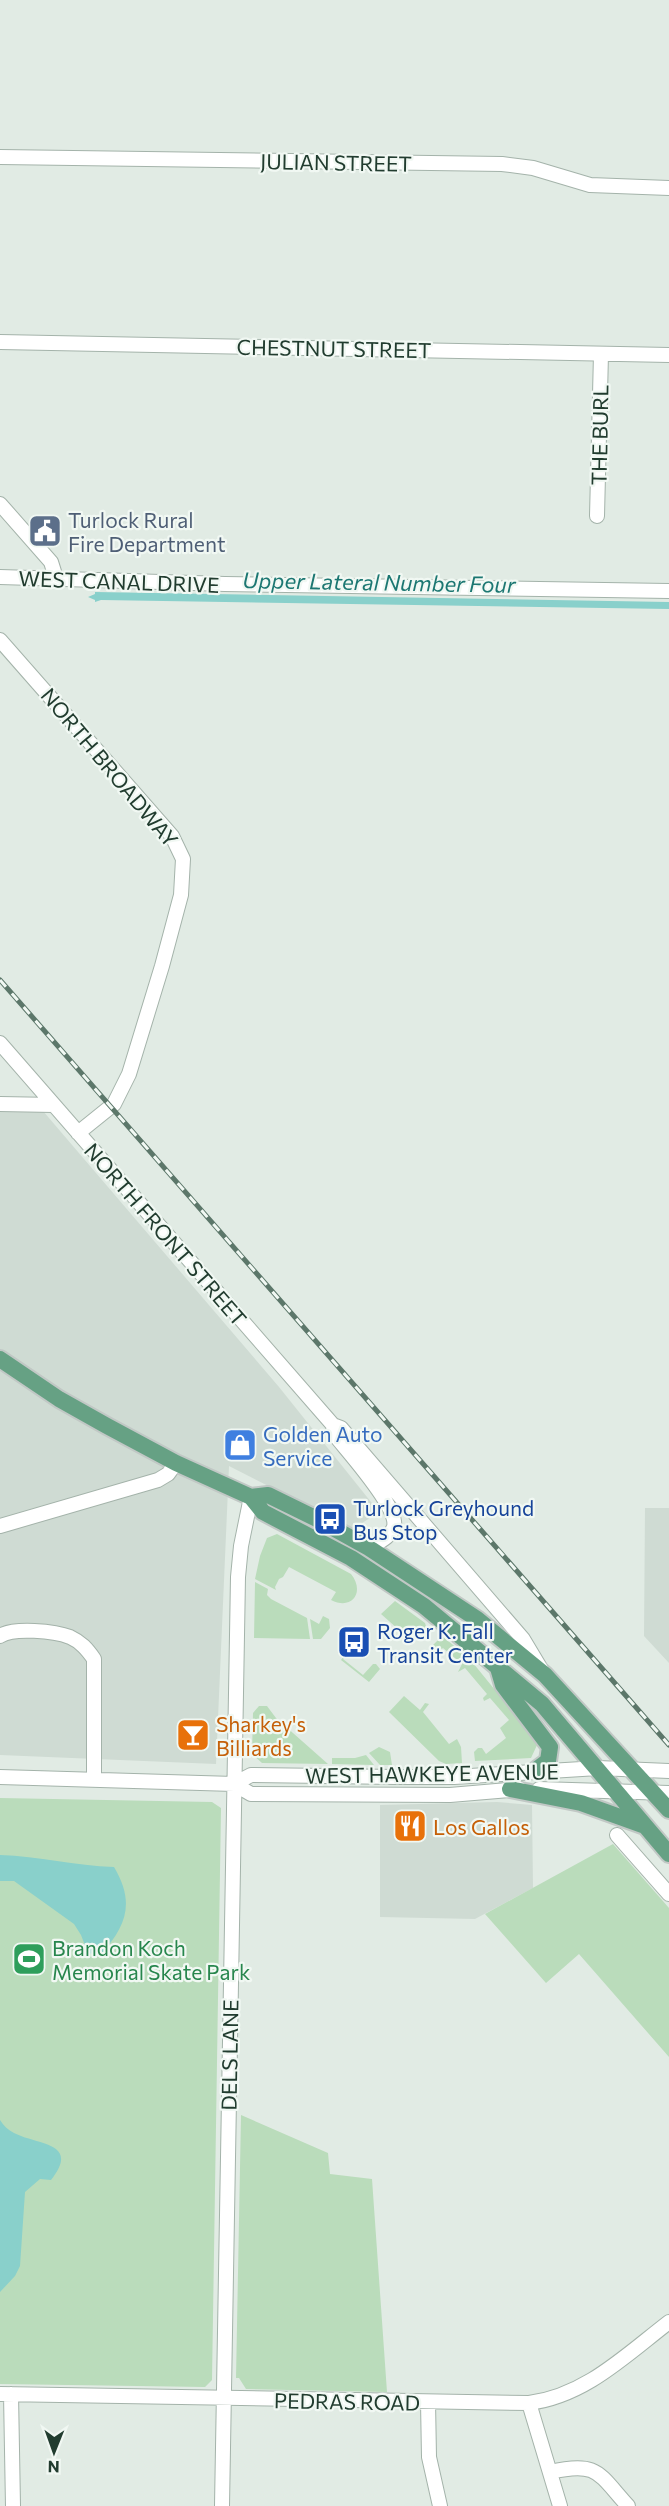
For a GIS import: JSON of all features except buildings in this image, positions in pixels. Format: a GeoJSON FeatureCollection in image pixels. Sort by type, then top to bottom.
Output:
{"type":"FeatureCollection","features":[{"type":"Feature","properties":{"kind":"main road"},"geometry":{"type":"LineString","coordinates":[[0,1359],[83,1413],[176,1463],[251,1497],[263,1512],[343,1553],[404,1592],[445,1622],[542,1704],[669,1854]]}},
{"type":"Feature","properties":{"kind":"main road"},"geometry":{"type":"LineString","coordinates":[[251,1497],[268,1495],[369,1548],[448,1598],[545,1675],[633,1769],[661,1793],[669,1810]]}},
{"type":"Feature","properties":{"kind":"main road"},"geometry":{"type":"LineString","coordinates":[[497,1668],[503,1685],[550,1747],[548,1761],[536,1770]]}},
{"type":"Feature","properties":{"kind":"main road"},"geometry":{"type":"LineString","coordinates":[[510,1789],[581,1803],[645,1826]]}},
{"type":"Feature","properties":{"kind":"street","name":"JULIAN STREET"},"geometry":{"type":"LineString","coordinates":[[0,157],[502,164],[533,168],[590,185],[669,188]]}},
{"type":"Feature","properties":{"kind":"street","name":"CHESTNUT STREET"},"geometry":{"type":"LineString","coordinates":[[0,342],[669,355]]}},
{"type":"Feature","properties":{"kind":"street","name":"THE BURL"},"geometry":{"type":"LineString","coordinates":[[597,516],[601,354]]}},
{"type":"Feature","properties":{"kind":"street"},"geometry":{"type":"LineString","coordinates":[[0,504],[51,562],[56,578]]}},
{"type":"Feature","properties":{"kind":"street","name":"WEST CANAL DRIVE"},"geometry":{"type":"LineString","coordinates":[[0,577],[214,584],[669,591]]}},
{"type":"Feature","properties":{"kind":"street","name":"NORTH BROADWAY"},"geometry":{"type":"LineString","coordinates":[[0,640],[172,836],[183,858],[181,895],[127,1079],[114,1104],[78,1133]]}},
{"type":"Feature","properties":{"kind":"street","name":"NORTH FRONT STREET"},"geometry":{"type":"LineString","coordinates":[[0,1043],[333,1425],[341,1428],[524,1638],[545,1675]]}},
{"type":"Feature","properties":{"kind":"street"},"geometry":{"type":"LineString","coordinates":[[0,1104],[54,1105]]}},
{"type":"Feature","properties":{"kind":"street","name":"NORTH FRONT STREET"},"geometry":{"type":"LineString","coordinates":[[333,1425],[334,1434],[386,1503],[393,1517],[391,1533],[369,1548]]}},
{"type":"Feature","properties":{"kind":"street"},"geometry":{"type":"LineString","coordinates":[[0,1526],[158,1480],[168,1474],[176,1463]]}},
{"type":"Feature","properties":{"kind":"street","name":"DELS LANE"},"geometry":{"type":"LineString","coordinates":[[222,2506],[238,1577],[241,1546],[251,1497]]}},
{"type":"Feature","properties":{"kind":"street"},"geometry":{"type":"LineString","coordinates":[[0,1636],[14,1632],[33,1632],[68,1636],[85,1646],[94,1659],[94,1779]]}},
{"type":"Feature","properties":{"kind":"street","name":"WEST HAWKEYE AVENUE"},"geometry":{"type":"LineString","coordinates":[[234,1784],[251,1775],[454,1777],[536,1770],[598,1768],[669,1771]]}},
{"type":"Feature","properties":{"kind":"street","name":"WEST HAWKEYE AVENUE"},"geometry":{"type":"LineString","coordinates":[[0,1777],[234,1784],[251,1794],[450,1795],[510,1789],[661,1793]]}},
{"type":"Feature","properties":{"kind":"street"},"geometry":{"type":"LineString","coordinates":[[617,1835],[669,1894]]}},
{"type":"Feature","properties":{"kind":"street","name":"PEDRAS ROAD"},"geometry":{"type":"LineString","coordinates":[[6,2394],[529,2403],[552,2399],[578,2390],[669,2322]]}},
{"type":"Feature","properties":{"kind":"street"},"geometry":{"type":"LineString","coordinates":[[6,2394],[13,2506]]}},
{"type":"Feature","properties":{"kind":"street"},"geometry":{"type":"LineString","coordinates":[[428,2402],[429,2457],[440,2506]]}},
{"type":"Feature","properties":{"kind":"street"},"geometry":{"type":"LineString","coordinates":[[529,2403],[560,2506]]}},
{"type":"Feature","properties":{"kind":"street"},"geometry":{"type":"LineString","coordinates":[[550,2472],[579,2467],[588,2468],[603,2478],[628,2506]]}},
{"type":"Feature","properties":{"kind":"shaded area"},"geometry":{"type":"Polygon","coordinates":[[[0,1111],[43,1111],[279,1387],[379,1512],[353,1529],[229,1466],[216,1764],[0,1755],[0,1111]]]}},
{"type":"Feature","properties":{"kind":"shaded area"},"geometry":{"type":"Polygon","coordinates":[[[645,1508],[669,1508],[669,1663],[644,1636],[645,1508]]]}},
{"type":"Feature","properties":{"kind":"shaded area"},"geometry":{"type":"Polygon","coordinates":[[[497,1802],[532,1805],[533,1888],[475,1919],[380,1917],[380,1805],[497,1802]]]}},
{"type":"Feature","properties":{"kind":"green space"},"geometry":{"type":"Polygon","coordinates":[[[277,1534],[351,1574],[357,1587],[354,1598],[345,1603],[331,1600],[336,1592],[289,1567],[279,1579],[276,1590],[255,1579],[267,1538],[277,1534]]]}},
{"type":"Feature","properties":{"kind":"green space"},"geometry":{"type":"Polygon","coordinates":[[[255,1582],[268,1589],[267,1595],[271,1599],[307,1618],[310,1639],[254,1638],[255,1582]]]}},
{"type":"Feature","properties":{"kind":"green space"},"geometry":{"type":"Polygon","coordinates":[[[395,1601],[425,1623],[427,1630],[422,1636],[407,1637],[381,1614],[395,1601]]]}},
{"type":"Feature","properties":{"kind":"green space"},"geometry":{"type":"Polygon","coordinates":[[[323,1616],[329,1619],[330,1628],[321,1639],[313,1639],[310,1619],[319,1624],[323,1616]]]}},
{"type":"Feature","properties":{"kind":"green space"},"geometry":{"type":"Polygon","coordinates":[[[442,1636],[469,1658],[538,1743],[531,1758],[475,1761],[474,1752],[478,1748],[482,1748],[486,1754],[506,1738],[500,1728],[509,1720],[490,1698],[484,1701],[483,1698],[487,1694],[465,1668],[458,1672],[462,1664],[443,1648],[435,1654],[433,1645],[442,1636]]]}},
{"type":"Feature","properties":{"kind":"green space"},"geometry":{"type":"Polygon","coordinates":[[[358,1638],[343,1659],[363,1675],[373,1664],[376,1664],[380,1669],[369,1682],[341,1660],[358,1638]]]}},
{"type":"Feature","properties":{"kind":"green space"},"geometry":{"type":"Polygon","coordinates":[[[404,1696],[420,1710],[425,1703],[429,1704],[423,1712],[449,1744],[457,1739],[461,1747],[462,1763],[446,1764],[439,1761],[389,1712],[404,1696]]]}},
{"type":"Feature","properties":{"kind":"green space"},"geometry":{"type":"Polygon","coordinates":[[[259,1706],[267,1706],[276,1718],[328,1764],[262,1763],[252,1754],[253,1713],[259,1706]]]}},
{"type":"Feature","properties":{"kind":"green space"},"geometry":{"type":"Polygon","coordinates":[[[379,1747],[390,1752],[392,1765],[380,1765],[369,1753],[379,1747]]]}},
{"type":"Feature","properties":{"kind":"green space"},"geometry":{"type":"Polygon","coordinates":[[[366,1755],[374,1765],[332,1764],[332,1758],[355,1758],[366,1755]]]}},
{"type":"Feature","properties":{"kind":"green space"},"geometry":{"type":"Polygon","coordinates":[[[0,1798],[212,1802],[221,1808],[212,2380],[205,2387],[0,2384],[0,1798]]]}},
{"type":"Feature","properties":{"kind":"green space"},"geometry":{"type":"Polygon","coordinates":[[[613,1844],[669,1908],[669,2057],[579,1954],[546,1983],[485,1914],[613,1844]]]}},
{"type":"Feature","properties":{"kind":"green space"},"geometry":{"type":"Polygon","coordinates":[[[241,2115],[328,2153],[330,2174],[372,2179],[387,2392],[246,2389],[239,2378],[236,2378],[241,2115]]]}},
{"type":"Feature","properties":{"kind":"water"},"geometry":{"type":"Polygon","coordinates":[[[95,592],[669,602],[669,609],[101,600],[95,602],[88,597],[95,592]]]}},
{"type":"Feature","properties":{"kind":"water"},"geometry":{"type":"Polygon","coordinates":[[[0,1855],[114,1867],[124,1891],[125,1913],[117,1934],[100,1955],[88,1953],[74,1924],[14,1881],[0,1881],[0,1855]]]}},
{"type":"Feature","properties":{"kind":"water"},"geometry":{"type":"Polygon","coordinates":[[[0,2120],[14,2133],[52,2147],[59,2152],[61,2158],[59,2168],[51,2180],[40,2179],[25,2192],[20,2266],[15,2276],[0,2292],[0,2120]]]}},
{"type":"Feature","properties":{"kind":"railway"},"geometry":{"type":"LineString","coordinates":[[0,980],[669,1745]]}},
{"type":"Feature","properties":{"kind":"place","name":"Turlock Rural Fire Department"},"geometry":{"type":"Point","coordinates":[45,531]}},
{"type":"Feature","properties":{"kind":"place","name":"Golden Auto Service"},"geometry":{"type":"Point","coordinates":[240,1445]}},
{"type":"Feature","properties":{"kind":"place","name":"Turlock Greyhound Bus Stop"},"geometry":{"type":"Point","coordinates":[330,1519]}},
{"type":"Feature","properties":{"kind":"place","name":"Roger K. Fall Transit Center"},"geometry":{"type":"Point","coordinates":[354,1642]}},
{"type":"Feature","properties":{"kind":"place","name":"Sharkey's Billiards"},"geometry":{"type":"Point","coordinates":[193,1735]}},
{"type":"Feature","properties":{"kind":"place","name":"Los Gallos"},"geometry":{"type":"Point","coordinates":[410,1826]}},
{"type":"Feature","properties":{"kind":"place","name":"Brandon Koch Memorial Skate Park"},"geometry":{"type":"Point","coordinates":[29,1959]}},
{"type":"Feature","properties":{"kind":"water label","name":"Upper Lateral Number Four"},"geometry":{"type":"Point","coordinates":[379,582]}}]}
